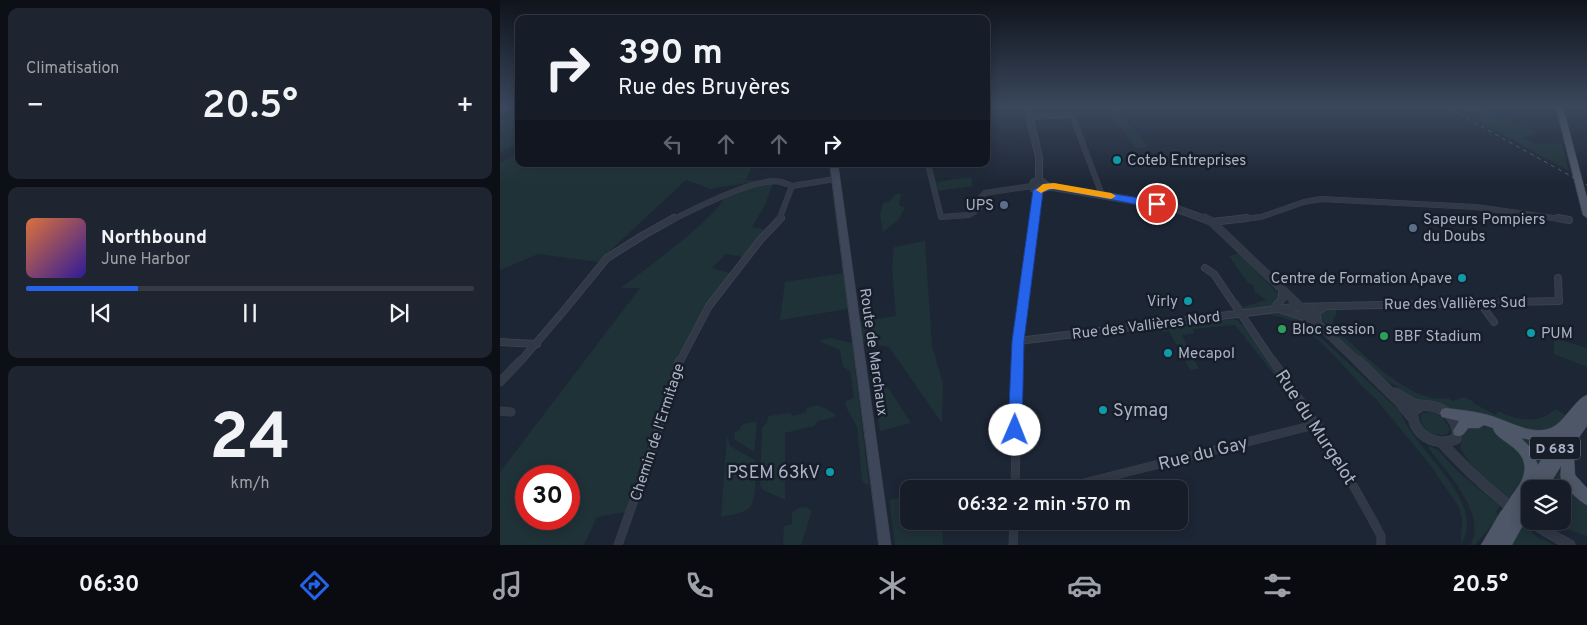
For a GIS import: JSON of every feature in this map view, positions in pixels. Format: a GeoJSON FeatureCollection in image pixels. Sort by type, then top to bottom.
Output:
{"type":"FeatureCollection","features":[{"type":"Feature","properties":{"kind":"main road"},"geometry":{"type":"LineString","coordinates":[[1567,132],[1587,216]]}},
{"type":"Feature","properties":{"kind":"main road"},"geometry":{"type":"LineString","coordinates":[[1568,132],[1587,196]]}},
{"type":"Feature","properties":{"kind":"main road","name":"Route de Marchaux"},"geometry":{"type":"LineString","coordinates":[[834,167],[874,488],[885,545]]}},
{"type":"Feature","properties":{"kind":"main road"},"geometry":{"type":"LineString","coordinates":[[1446,413],[1486,420],[1527,434],[1543,436],[1557,432],[1585,408]]}},
{"type":"Feature","properties":{"kind":"main road","name":"D 683"},"geometry":{"type":"LineString","coordinates":[[1545,480],[1575,434],[1585,408]]}},
{"type":"Feature","properties":{"kind":"main road","name":"D 683"},"geometry":{"type":"LineString","coordinates":[[1536,480],[1585,408]]}},
{"type":"Feature","properties":{"kind":"main road"},"geometry":{"type":"LineString","coordinates":[[1451,438],[1465,423],[1487,424],[1509,435],[1525,451],[1530,460],[1531,473],[1517,512],[1498,529],[1488,545]]}},
{"type":"Feature","properties":{"kind":"main road"},"geometry":{"type":"LineString","coordinates":[[1575,434],[1566,458],[1566,471],[1568,478],[1587,498]]}},
{"type":"Feature","properties":{"kind":"main road","name":"D 683"},"geometry":{"type":"LineString","coordinates":[[1496,545],[1517,512]]}},
{"type":"Feature","properties":{"kind":"main road","name":"D 683"},"geometry":{"type":"LineString","coordinates":[[1504,545],[1517,512]]}},
{"type":"Feature","properties":{"kind":"street"},"geometry":{"type":"LineString","coordinates":[[1032,132],[1038,157],[1039,181]]}},
{"type":"Feature","properties":{"kind":"street"},"geometry":{"type":"LineString","coordinates":[[1080,132],[1102,195]]}},
{"type":"Feature","properties":{"kind":"street"},"geometry":{"type":"LineString","coordinates":[[929,167],[941,217],[973,214],[979,209],[981,197],[985,193],[1045,188],[1047,186],[1186,210],[1212,222],[1411,416],[1412,421],[1421,433],[1427,438],[1451,438]]}},
{"type":"Feature","properties":{"kind":"street"},"geometry":{"type":"LineString","coordinates":[[500,382],[537,344],[606,258],[669,221],[725,195],[762,183],[785,182],[791,183],[792,186],[835,179]]}},
{"type":"Feature","properties":{"kind":"street"},"geometry":{"type":"LineString","coordinates":[[1014,480],[1018,341],[1035,188],[1034,182],[1039,181],[1047,186]]}},
{"type":"Feature","properties":{"kind":"street","name":"Chemin de l'Ermitage"},"geometry":{"type":"LineString","coordinates":[[618,545],[653,447],[678,364],[709,306],[756,246],[781,218],[788,193],[792,186]]}},
{"type":"Feature","properties":{"kind":"street"},"geometry":{"type":"LineString","coordinates":[[1212,222],[1261,217],[1304,202],[1321,199],[1476,207],[1569,220]]}},
{"type":"Feature","properties":{"kind":"street","name":"Rue du Murgelot"},"geometry":{"type":"LineString","coordinates":[[1205,268],[1214,274],[1318,424],[1349,476],[1381,536],[1381,545]]}},
{"type":"Feature","properties":{"kind":"street","name":"Rue des Vallières Sud"},"geometry":{"type":"LineString","coordinates":[[1299,307],[1559,302],[1558,278]]}},
{"type":"Feature","properties":{"kind":"street"},"geometry":{"type":"LineString","coordinates":[[1273,309],[1282,299],[1282,290]]}},
{"type":"Feature","properties":{"kind":"street"},"geometry":{"type":"LineString","coordinates":[[1290,298],[1304,304],[1324,306]]}},
{"type":"Feature","properties":{"kind":"street"},"geometry":{"type":"LineString","coordinates":[[1480,303],[1494,322]]}},
{"type":"Feature","properties":{"kind":"street"},"geometry":{"type":"LineString","coordinates":[[1322,329],[1316,312],[1324,306]]}},
{"type":"Feature","properties":{"kind":"street","name":"Rue des Vallières Nord"},"geometry":{"type":"LineString","coordinates":[[1018,341],[1299,307]]}},
{"type":"Feature","properties":{"kind":"street"},"geometry":{"type":"LineString","coordinates":[[1273,309],[1290,312],[1313,321]]}},
{"type":"Feature","properties":{"kind":"street"},"geometry":{"type":"LineString","coordinates":[[500,342],[537,344]]}},
{"type":"Feature","properties":{"kind":"street"},"geometry":{"type":"LineString","coordinates":[[1371,376],[1403,398],[1421,406],[1433,407],[1452,418],[1451,438],[1462,464],[1503,502],[1532,524],[1570,545]]}},
{"type":"Feature","properties":{"kind":"street"},"geometry":{"type":"LineString","coordinates":[[1411,416],[1413,411],[1421,406]]}},
{"type":"Feature","properties":{"kind":"street"},"geometry":{"type":"LineString","coordinates":[[500,411],[511,412]]}},
{"type":"Feature","properties":{"kind":"street","name":"Rue du Gay"},"geometry":{"type":"LineString","coordinates":[[1096,480],[1318,424]]}},
{"type":"Feature","properties":{"kind":"street"},"geometry":{"type":"LineString","coordinates":[[1481,545],[1498,529]]}},
{"type":"Feature","properties":{"kind":"street"},"geometry":{"type":"LineString","coordinates":[[1013,545],[1014,530]]}},
{"type":"Feature","properties":{"kind":"green space"},"geometry":{"type":"Polygon","coordinates":[[[500,132],[515,132],[515,144],[500,153],[500,132]]]}},
{"type":"Feature","properties":{"kind":"green space"},"geometry":{"type":"Polygon","coordinates":[[[1124,132],[1136,132],[1148,147],[1136,148],[1124,132]]]}},
{"type":"Feature","properties":{"kind":"green space"},"geometry":{"type":"Polygon","coordinates":[[[1499,132],[1537,132],[1524,138],[1537,144],[1562,143],[1569,171],[1499,132]]]}},
{"type":"Feature","properties":{"kind":"green space"},"geometry":{"type":"Polygon","coordinates":[[[515,154],[515,167],[752,167],[746,180],[760,181],[710,189],[686,180],[598,262],[538,254],[500,270],[500,163],[515,154]]]}},
{"type":"Feature","properties":{"kind":"green space"},"geometry":{"type":"Polygon","coordinates":[[[971,177],[973,186],[938,191],[936,182],[971,177]]]}},
{"type":"Feature","properties":{"kind":"green space"},"geometry":{"type":"Polygon","coordinates":[[[773,184],[765,205],[752,227],[767,230],[743,257],[726,254],[712,268],[730,273],[710,301],[678,356],[625,512],[597,517],[584,545],[500,545],[500,472],[640,288],[621,288],[695,230],[719,205],[724,197],[748,188],[773,184]]]}},
{"type":"Feature","properties":{"kind":"green space"},"geometry":{"type":"Polygon","coordinates":[[[896,194],[901,194],[899,205],[905,208],[898,220],[883,232],[880,215],[883,203],[890,201],[896,194]]]}},
{"type":"Feature","properties":{"kind":"green space"},"geometry":{"type":"Polygon","coordinates":[[[925,241],[932,346],[943,384],[942,423],[889,347],[860,341],[858,322],[896,316],[892,269],[894,247],[925,241]]]}},
{"type":"Feature","properties":{"kind":"green space"},"geometry":{"type":"Polygon","coordinates":[[[1239,253],[1278,294],[1279,299],[1266,307],[1255,310],[1239,308],[1237,300],[1239,300],[1243,307],[1266,300],[1255,292],[1253,285],[1248,283],[1229,256],[1239,253]]]}},
{"type":"Feature","properties":{"kind":"green space"},"geometry":{"type":"Polygon","coordinates":[[[844,273],[848,309],[780,320],[785,282],[844,273]]]}},
{"type":"Feature","properties":{"kind":"green space"},"geometry":{"type":"Polygon","coordinates":[[[1324,308],[1335,309],[1337,314],[1333,318],[1333,326],[1356,348],[1386,374],[1418,393],[1434,398],[1448,398],[1453,401],[1464,397],[1496,415],[1498,411],[1520,419],[1543,417],[1555,409],[1567,416],[1557,427],[1536,432],[1406,398],[1400,389],[1383,378],[1359,357],[1321,318],[1319,313],[1324,308]]]}},
{"type":"Feature","properties":{"kind":"green space"},"geometry":{"type":"Polygon","coordinates":[[[1268,312],[1286,313],[1302,320],[1400,411],[1407,426],[1446,475],[1465,510],[1467,528],[1461,545],[1462,520],[1459,507],[1430,465],[1376,399],[1310,333],[1297,324],[1284,318],[1270,315],[1268,312]]]}},
{"type":"Feature","properties":{"kind":"green space"},"geometry":{"type":"Polygon","coordinates":[[[1231,319],[1237,320],[1244,326],[1289,389],[1290,395],[1235,325],[1193,329],[1194,333],[1182,335],[1199,369],[1190,370],[1169,331],[1162,332],[1161,329],[1142,332],[1141,330],[1166,327],[1172,329],[1231,319]]]}},
{"type":"Feature","properties":{"kind":"green space"},"geometry":{"type":"Polygon","coordinates":[[[831,338],[852,343],[869,485],[865,484],[862,480],[857,427],[845,405],[846,401],[854,398],[850,371],[843,367],[840,350],[821,342],[821,340],[831,338]]]}},
{"type":"Feature","properties":{"kind":"green space"},"geometry":{"type":"Polygon","coordinates":[[[1554,338],[1587,348],[1587,367],[1554,354],[1554,338]]]}},
{"type":"Feature","properties":{"kind":"green space"},"geometry":{"type":"Polygon","coordinates":[[[871,361],[911,423],[880,431],[868,362],[871,361]]]}},
{"type":"Feature","properties":{"kind":"green space"},"geometry":{"type":"Polygon","coordinates":[[[818,405],[836,414],[834,417],[818,421],[814,426],[785,433],[785,500],[763,490],[760,485],[762,427],[767,423],[768,416],[789,413],[794,416],[806,412],[807,408],[818,405]]]}},
{"type":"Feature","properties":{"kind":"green space"},"geometry":{"type":"Polygon","coordinates":[[[1432,412],[1442,417],[1450,428],[1448,434],[1433,434],[1422,425],[1421,415],[1432,412]]]}},
{"type":"Feature","properties":{"kind":"green space"},"geometry":{"type":"Polygon","coordinates":[[[757,422],[754,452],[734,439],[735,432],[743,424],[757,422]]]}},
{"type":"Feature","properties":{"kind":"green space"},"geometry":{"type":"Polygon","coordinates":[[[1478,425],[1495,429],[1521,451],[1527,474],[1523,480],[1521,480],[1521,484],[1511,500],[1483,477],[1460,448],[1465,427],[1478,425]]]}},
{"type":"Feature","properties":{"kind":"green space"},"geometry":{"type":"Polygon","coordinates":[[[1502,428],[1557,437],[1534,470],[1502,428]]]}},
{"type":"Feature","properties":{"kind":"green space"},"geometry":{"type":"Polygon","coordinates":[[[727,435],[730,446],[755,460],[755,486],[753,501],[748,509],[721,517],[727,435]]]}},
{"type":"Feature","properties":{"kind":"green space"},"geometry":{"type":"Polygon","coordinates":[[[1429,446],[1438,450],[1457,471],[1500,506],[1496,512],[1499,517],[1475,545],[1470,545],[1474,533],[1474,521],[1470,507],[1454,480],[1428,448],[1429,446]]]}},
{"type":"Feature","properties":{"kind":"green space"},"geometry":{"type":"Polygon","coordinates":[[[1561,469],[1567,480],[1554,480],[1561,469]]]}},
{"type":"Feature","properties":{"kind":"green space"},"geometry":{"type":"Polygon","coordinates":[[[1571,485],[1587,502],[1587,536],[1569,530],[1571,530],[1571,485]]]}},
{"type":"Feature","properties":{"kind":"green space"},"geometry":{"type":"Polygon","coordinates":[[[900,497],[900,530],[942,530],[943,545],[895,545],[889,500],[900,497]]]}},
{"type":"Feature","properties":{"kind":"green space"},"geometry":{"type":"Polygon","coordinates":[[[806,507],[811,510],[811,513],[801,545],[783,545],[784,526],[792,524],[792,512],[806,507]]]}},
{"type":"Feature","properties":{"kind":"green space"},"geometry":{"type":"Polygon","coordinates":[[[1521,529],[1530,530],[1540,540],[1543,539],[1554,545],[1512,545],[1521,529]]]}},
{"type":"Feature","properties":{"kind":"railway"},"geometry":{"type":"LineString","coordinates":[[1492,132],[1587,185]]}},
{"type":"Feature","properties":{"kind":"slow traffic"},"geometry":{"type":"LineString","coordinates":[[1041,190],[1047,186],[1054,186],[1111,196]]}},
{"type":"Feature","properties":{"kind":"place","name":"Coteb Entreprises"},"geometry":{"type":"Point","coordinates":[1117,160]}},
{"type":"Feature","properties":{"kind":"place","name":"UPS"},"geometry":{"type":"Point","coordinates":[1004,205]}},
{"type":"Feature","properties":{"kind":"place","name":"Sapeurs Pompiers du Doubs"},"geometry":{"type":"Point","coordinates":[1413,228]}},
{"type":"Feature","properties":{"kind":"place","name":"Centre de Formation Apave"},"geometry":{"type":"Point","coordinates":[1462,278]}},
{"type":"Feature","properties":{"kind":"place","name":"Virly"},"geometry":{"type":"Point","coordinates":[1188,301]}},
{"type":"Feature","properties":{"kind":"place","name":"Bloc session"},"geometry":{"type":"Point","coordinates":[1282,329]}},
{"type":"Feature","properties":{"kind":"place","name":"PUM"},"geometry":{"type":"Point","coordinates":[1531,333]}},
{"type":"Feature","properties":{"kind":"place","name":"BBF Stadium"},"geometry":{"type":"Point","coordinates":[1384,336]}},
{"type":"Feature","properties":{"kind":"place","name":"Mecapol"},"geometry":{"type":"Point","coordinates":[1168,353]}},
{"type":"Feature","properties":{"kind":"place","name":"Symag"},"geometry":{"type":"Point","coordinates":[1103,410]}},
{"type":"Feature","properties":{"kind":"place","name":"PSEM 63kV"},"geometry":{"type":"Point","coordinates":[830,472]}},
{"type":"Feature","properties":{"kind":"route"},"geometry":{"type":"LineString","coordinates":[[1015,430],[1018,341],[1038,190],[1047,186],[1054,186],[1157,204]]}}]}
